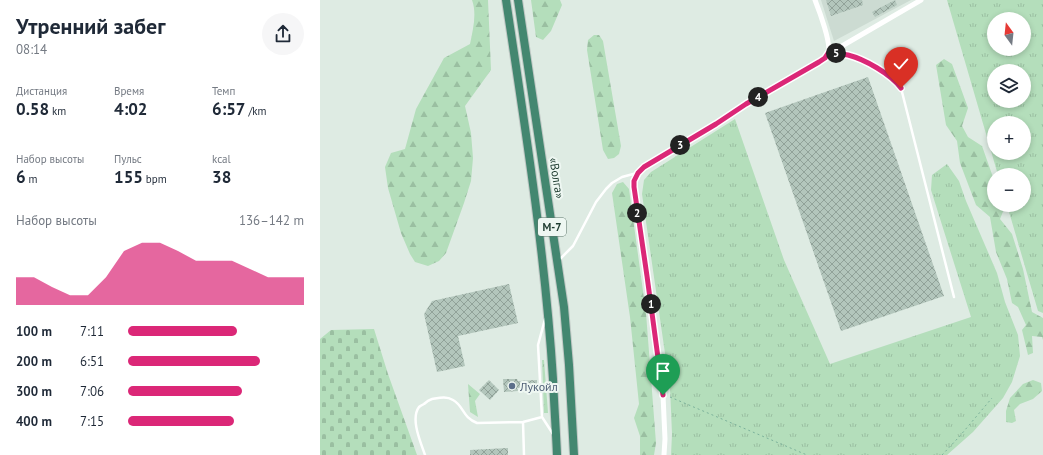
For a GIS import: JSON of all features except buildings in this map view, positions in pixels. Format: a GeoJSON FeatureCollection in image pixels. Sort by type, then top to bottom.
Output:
{"type":"FeatureCollection","features":[{"type":"Feature","properties":{"kind":"highway","name":"«Волга»"},"geometry":{"type":"LineString","coordinates":[[506,0],[530,160],[548,309],[557,455]]}},
{"type":"Feature","properties":{"kind":"highway","name":"«Волга»"},"geometry":{"type":"LineString","coordinates":[[518,0],[564,307],[574,455]]}},
{"type":"Feature","properties":{"kind":"street"},"geometry":{"type":"LineString","coordinates":[[815,0],[827,38],[829,52]]}},
{"type":"Feature","properties":{"kind":"street"},"geometry":{"type":"LineString","coordinates":[[664,455],[665,439],[663,395],[635,196],[634,181],[638,173],[644,167],[716,124],[746,104],[819,62],[825,58],[829,52],[921,0]]}},
{"type":"Feature","properties":{"kind":"lane"},"geometry":{"type":"LineString","coordinates":[[829,52],[848,55],[866,63],[888,76],[901,88],[954,297]]}},
{"type":"Feature","properties":{"kind":"lane"},"geometry":{"type":"LineString","coordinates":[[557,262],[573,246],[596,202],[606,189],[622,177],[638,173]]}},
{"type":"Feature","properties":{"kind":"lane"},"geometry":{"type":"LineString","coordinates":[[548,309],[538,345],[542,416],[556,440]]}},
{"type":"Feature","properties":{"kind":"lane"},"geometry":{"type":"LineString","coordinates":[[425,455],[416,427],[415,418],[418,408],[428,400],[441,398],[451,399],[458,403],[465,415],[470,420],[477,422],[523,422],[542,416]]}},
{"type":"Feature","properties":{"kind":"lane"},"geometry":{"type":"LineString","coordinates":[[523,422],[524,455]]}},
{"type":"Feature","properties":{"kind":"path"},"geometry":{"type":"LineString","coordinates":[[663,395],[807,455]]}},
{"type":"Feature","properties":{"kind":"path"},"geometry":{"type":"LineString","coordinates":[[942,455],[992,398]]}},
{"type":"Feature","properties":{"kind":"shaded area"},"geometry":{"type":"Polygon","coordinates":[[[821,0],[911,0],[834,41],[821,0]]]}},
{"type":"Feature","properties":{"kind":"green space"},"geometry":{"type":"Polygon","coordinates":[[[472,0],[488,0],[491,70],[465,106],[471,133],[473,158],[471,181],[464,203],[446,253],[439,261],[428,266],[415,262],[410,254],[401,233],[388,188],[385,167],[391,153],[405,149],[416,109],[444,58],[470,44],[474,16],[472,0]]]}},
{"type":"Feature","properties":{"kind":"green space"},"geometry":{"type":"Polygon","coordinates":[[[531,0],[560,0],[562,5],[551,31],[543,40],[536,37],[531,0]]]}},
{"type":"Feature","properties":{"kind":"green space"},"geometry":{"type":"Polygon","coordinates":[[[947,0],[1043,0],[1043,313],[1038,311],[1009,212],[1031,212],[1031,168],[996,168],[994,160],[1031,160],[1031,116],[987,116],[987,137],[947,0]]]}},
{"type":"Feature","properties":{"kind":"green space"},"geometry":{"type":"Polygon","coordinates":[[[594,35],[599,35],[603,41],[621,146],[619,154],[614,158],[608,159],[603,150],[587,50],[588,40],[594,35]]]}},
{"type":"Feature","properties":{"kind":"green space"},"geometry":{"type":"Polygon","coordinates":[[[944,59],[952,64],[968,108],[962,126],[968,137],[982,146],[990,168],[987,168],[987,212],[1003,212],[1000,219],[1012,234],[1023,269],[1032,312],[1043,318],[1043,340],[1042,337],[1032,336],[1033,353],[1028,355],[1022,330],[1026,325],[1018,307],[1012,303],[1007,279],[996,252],[990,217],[976,205],[960,163],[957,141],[946,125],[936,65],[944,59]]]}},
{"type":"Feature","properties":{"kind":"green space"},"geometry":{"type":"Polygon","coordinates":[[[735,119],[784,260],[830,364],[971,317],[931,190],[932,175],[947,164],[959,181],[997,273],[1005,302],[1018,335],[1020,356],[1012,382],[1003,398],[973,432],[947,455],[671,455],[672,434],[670,388],[642,194],[644,180],[651,172],[735,119]]]}},
{"type":"Feature","properties":{"kind":"green space"},"geometry":{"type":"Polygon","coordinates":[[[623,182],[629,189],[646,313],[656,443],[654,455],[640,455],[640,436],[634,418],[639,404],[630,317],[612,193],[617,184],[623,182]]]}},
{"type":"Feature","properties":{"kind":"green space"},"geometry":{"type":"Polygon","coordinates":[[[374,329],[388,374],[417,455],[320,455],[320,339],[331,330],[374,329]]]}},
{"type":"Feature","properties":{"kind":"green space"},"geometry":{"type":"Polygon","coordinates":[[[542,360],[544,360],[548,413],[544,413],[542,360]]]}},
{"type":"Feature","properties":{"kind":"green space"},"geometry":{"type":"Polygon","coordinates":[[[1033,380],[1041,383],[1042,391],[1033,399],[1020,404],[1014,410],[1016,421],[1012,423],[1006,422],[1006,411],[1010,398],[1023,384],[1033,380]]]}},
{"type":"Feature","properties":{"kind":"green space"},"geometry":{"type":"Polygon","coordinates":[[[468,384],[480,394],[475,401],[478,417],[470,412],[468,384]]]}},
{"type":"Feature","properties":{"kind":"place","name":"Лукойл"},"geometry":{"type":"Point","coordinates":[512,386]}},
{"type":"Feature","properties":{"kind":"route"},"geometry":{"type":"LineString","coordinates":[[663,395],[635,196],[634,181],[638,173],[644,167],[716,124],[746,104],[819,62],[825,58],[829,52],[857,58],[888,76],[901,88]]}}]}
